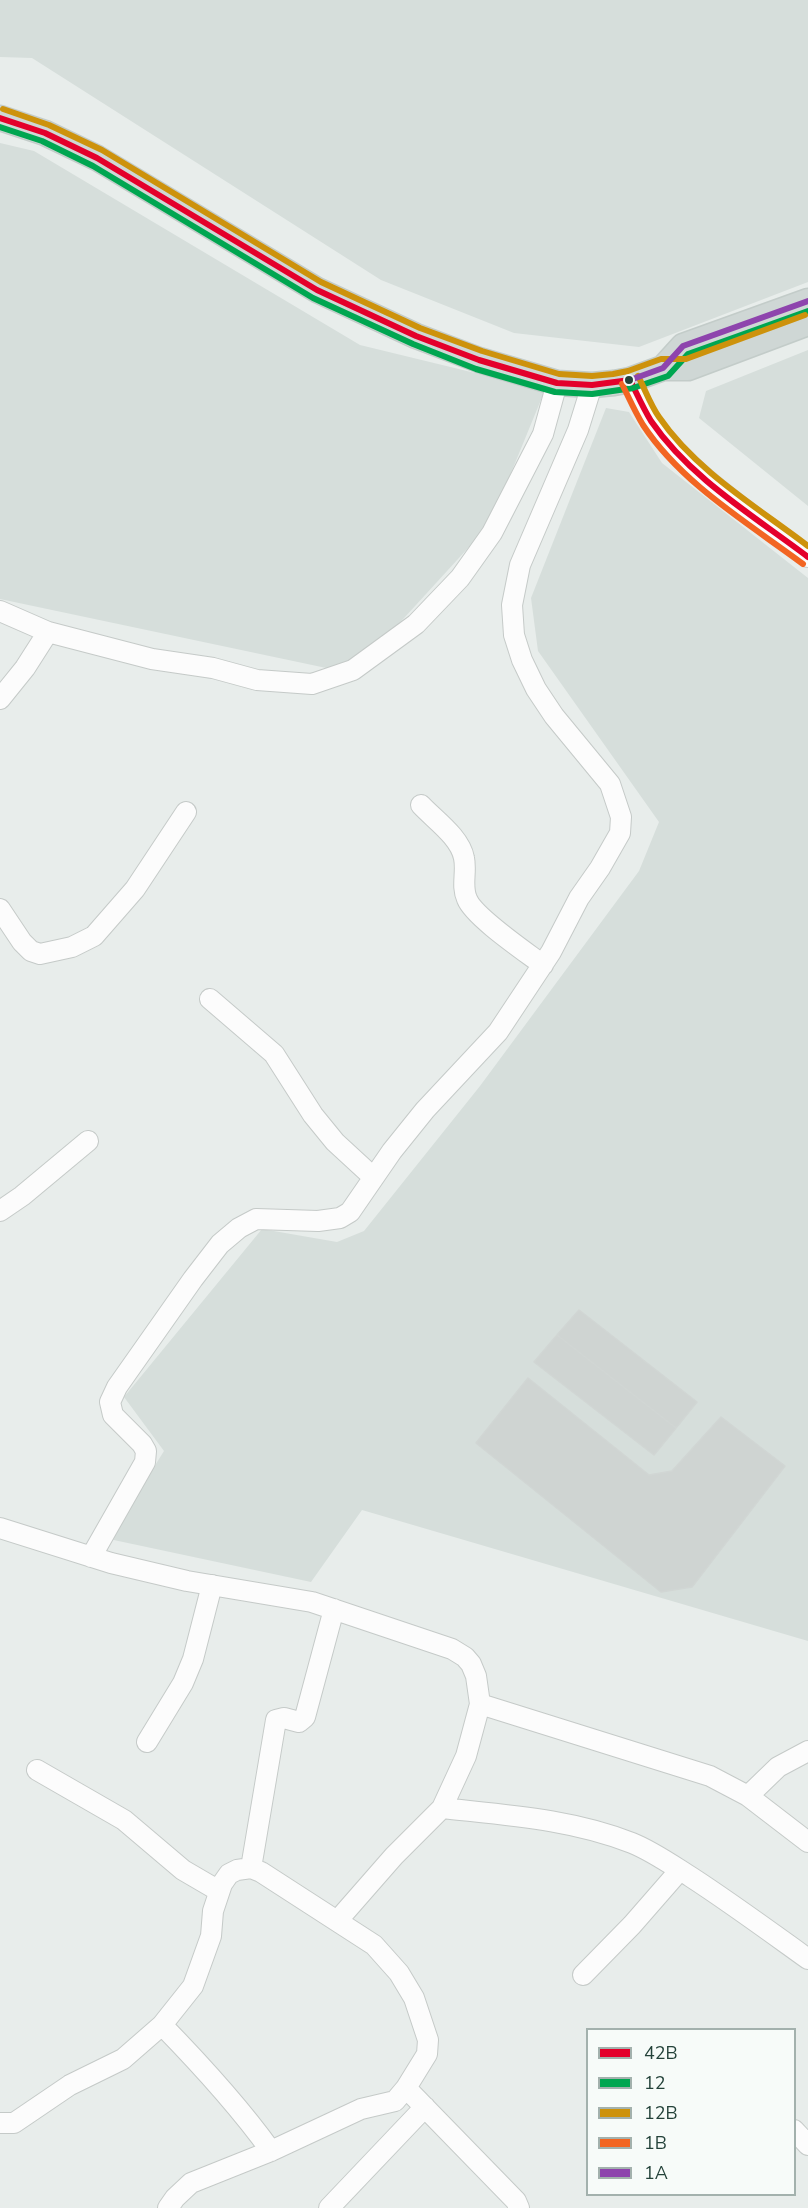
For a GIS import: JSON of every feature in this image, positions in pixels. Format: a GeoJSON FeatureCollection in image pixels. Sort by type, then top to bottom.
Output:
{"type":"FeatureCollection","features":[{"type":"Feature","properties":{"kind":"main road"},"geometry":{"type":"LineString","coordinates":[[0,118],[45,133],[97,158],[317,290],[416,336],[479,360],[557,383],[592,385],[630,380],[663,368],[688,368],[808,323]]}},
{"type":"Feature","properties":{"kind":"main road"},"geometry":{"type":"LineString","coordinates":[[663,368],[683,346],[808,301]]}},
{"type":"Feature","properties":{"kind":"street"},"geometry":{"type":"LineString","coordinates":[[630,380],[652,423],[672,448],[714,484],[808,557]]}},
{"type":"Feature","properties":{"kind":"street"},"geometry":{"type":"LineString","coordinates":[[0,611],[48,632],[152,659],[213,669],[257,680],[312,684],[353,670],[416,624],[460,578],[492,532],[543,434],[557,383]]}},
{"type":"Feature","properties":{"kind":"street"},"geometry":{"type":"LineString","coordinates":[[91,1557],[145,1462],[146,1450],[113,1415],[110,1402],[112,1395],[157,1328],[220,1244],[239,1228],[256,1219],[318,1221],[340,1218],[350,1212],[373,1177],[425,1110],[498,1032],[543,965],[579,898],[620,833],[621,817],[610,784],[554,716],[522,660],[514,634],[512,605],[520,566],[578,430],[592,385]]}},
{"type":"Feature","properties":{"kind":"street"},"geometry":{"type":"LineString","coordinates":[[0,699],[25,668],[48,632]]}},
{"type":"Feature","properties":{"kind":"street"},"geometry":{"type":"LineString","coordinates":[[421,805],[460,845],[464,857],[464,886],[472,908],[506,938],[543,965]]}},
{"type":"Feature","properties":{"kind":"street"},"geometry":{"type":"LineString","coordinates":[[0,909],[22,942],[31,951],[40,954],[72,947],[94,936],[135,889],[186,812]]}},
{"type":"Feature","properties":{"kind":"street"},"geometry":{"type":"LineString","coordinates":[[210,999],[274,1054],[313,1115],[334,1142],[373,1177]]}},
{"type":"Feature","properties":{"kind":"street"},"geometry":{"type":"LineString","coordinates":[[0,1211],[88,1141]]}},
{"type":"Feature","properties":{"kind":"street"},"geometry":{"type":"LineString","coordinates":[[0,1528],[91,1557],[188,1581],[312,1602],[452,1649],[465,1657],[476,1676],[480,1704],[466,1756],[442,1808],[394,1856],[338,1920]]}},
{"type":"Feature","properties":{"kind":"street"},"geometry":{"type":"LineString","coordinates":[[147,1742],[183,1683],[193,1659],[212,1585]]}},
{"type":"Feature","properties":{"kind":"street"},"geometry":{"type":"LineString","coordinates":[[251,1868],[276,1720],[284,1718],[299,1722],[305,1717],[334,1609]]}},
{"type":"Feature","properties":{"kind":"street"},"geometry":{"type":"LineString","coordinates":[[480,1704],[710,1776],[748,1796],[808,1842]]}},
{"type":"Feature","properties":{"kind":"street"},"geometry":{"type":"LineString","coordinates":[[748,1796],[778,1767],[808,1751]]}},
{"type":"Feature","properties":{"kind":"street"},"geometry":{"type":"LineString","coordinates":[[37,1770],[124,1820],[183,1870],[219,1891]]}},
{"type":"Feature","properties":{"kind":"street"},"geometry":{"type":"LineString","coordinates":[[442,1808],[537,1819],[633,1843],[680,1870],[808,1959]]}},
{"type":"Feature","properties":{"kind":"street"},"geometry":{"type":"LineString","coordinates":[[0,2123],[14,2123],[70,2085],[123,2059],[162,2025],[193,1986],[202,1965],[211,1936],[213,1911],[219,1891],[229,1874],[251,1868],[338,1920],[374,1945],[399,1973],[414,1998],[428,2040],[428,2054],[395,2101],[361,2109],[271,2151],[191,2183],[174,2198],[168,2208]]}},
{"type":"Feature","properties":{"kind":"street"},"geometry":{"type":"LineString","coordinates":[[583,1975],[632,1925],[680,1870]]}},
{"type":"Feature","properties":{"kind":"street"},"geometry":{"type":"LineString","coordinates":[[162,2025],[236,2103],[271,2151]]}},
{"type":"Feature","properties":{"kind":"street"},"geometry":{"type":"LineString","coordinates":[[406,2088],[516,2200],[519,2208]]}},
{"type":"Feature","properties":{"kind":"street"},"geometry":{"type":"LineString","coordinates":[[329,2208],[425,2107]]}},
{"type":"Feature","properties":{"kind":"street"},"geometry":{"type":"LineString","coordinates":[[796,2131],[808,2145]]}},
{"type":"Feature","properties":{"kind":"shaded area"},"geometry":{"type":"Polygon","coordinates":[[[0,0],[808,0],[808,282],[639,347],[514,333],[381,280],[32,58],[0,57],[0,0]]]}},
{"type":"Feature","properties":{"kind":"shaded area"},"geometry":{"type":"Polygon","coordinates":[[[0,143],[34,151],[360,345],[545,390],[490,524],[373,652],[331,669],[0,599],[0,143]]]}},
{"type":"Feature","properties":{"kind":"shaded area"},"geometry":{"type":"Polygon","coordinates":[[[808,350],[808,506],[699,418],[706,391],[808,350]]]}},
{"type":"Feature","properties":{"kind":"shaded area"},"geometry":{"type":"Polygon","coordinates":[[[606,408],[629,412],[662,463],[808,578],[808,1641],[362,1510],[311,1582],[109,1539],[164,1451],[124,1397],[262,1229],[337,1242],[364,1231],[480,1086],[639,871],[659,822],[538,651],[531,598],[606,408]]]}},
{"type":"Feature","properties":{"kind":"building"},"geometry":{"type":"Polygon","coordinates":[[[579,1310],[697,1402],[676,1428],[557,1335],[579,1310]]]}},
{"type":"Feature","properties":{"kind":"building"},"geometry":{"type":"Polygon","coordinates":[[[557,1335],[676,1428],[654,1455],[534,1362],[557,1335]]]}},
{"type":"Feature","properties":{"kind":"building"},"geometry":{"type":"Polygon","coordinates":[[[528,1378],[649,1475],[672,1471],[721,1417],[785,1466],[692,1587],[661,1592],[476,1443],[528,1378]]]}},
{"type":"Feature","properties":{"kind":"transit line","name":"12B"},"geometry":{"type":"LineString","coordinates":[[3,109],[49,125],[102,150],[321,282],[420,328],[482,351],[559,374],[592,376],[613,374],[661,359],[686,359],[805,315]]}},
{"type":"Feature","properties":{"kind":"transit line","name":"42B"},"geometry":{"type":"LineString","coordinates":[[0,118],[45,133],[97,158],[317,290],[416,336],[479,360],[557,383],[592,385],[630,380]]}},
{"type":"Feature","properties":{"kind":"transit line","name":"12"},"geometry":{"type":"LineString","coordinates":[[0,127],[42,141],[93,166],[313,298],[413,344],[476,369],[555,392],[592,394],[633,388],[668,376],[688,354],[808,311]]}},
{"type":"Feature","properties":{"kind":"transit line","name":"1A"},"geometry":{"type":"LineString","coordinates":[[630,380],[663,368],[683,346],[808,301]]}},
{"type":"Feature","properties":{"kind":"transit line","name":"12B"},"geometry":{"type":"LineString","coordinates":[[638,376],[659,417],[691,454],[728,487],[808,546]]}},
{"type":"Feature","properties":{"kind":"transit line","name":"42B"},"geometry":{"type":"LineString","coordinates":[[630,380],[651,421],[684,461],[724,495],[808,557]]}},
{"type":"Feature","properties":{"kind":"transit line","name":"1B"},"geometry":{"type":"LineString","coordinates":[[622,384],[643,425],[677,466],[738,518],[803,564]]}}]}
